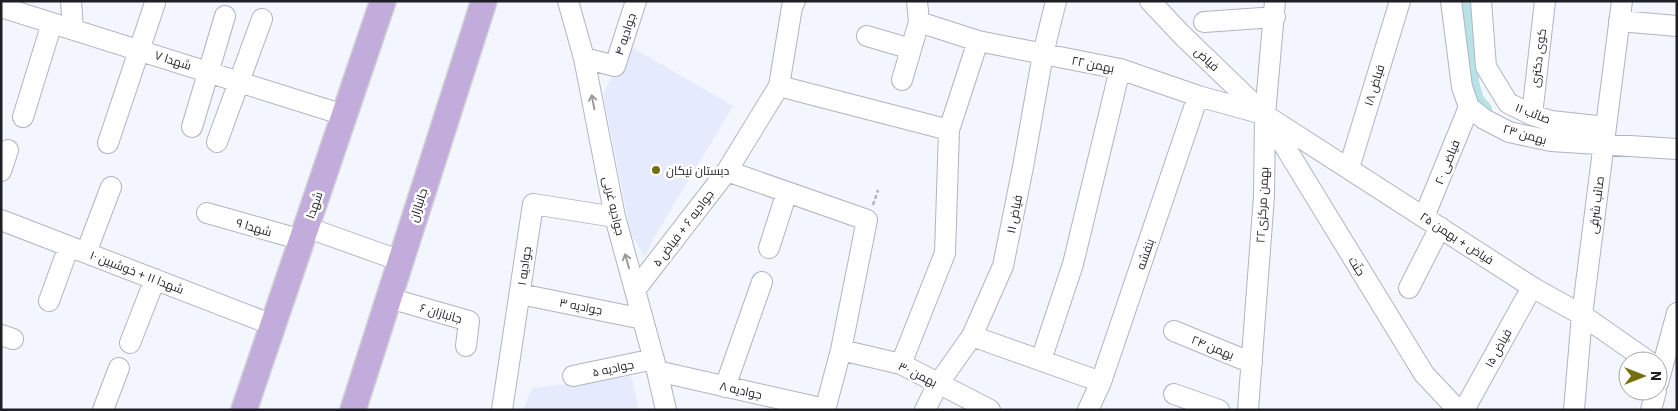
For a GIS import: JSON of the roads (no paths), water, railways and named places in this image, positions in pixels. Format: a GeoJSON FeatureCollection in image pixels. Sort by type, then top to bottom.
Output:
{"type":"FeatureCollection","features":[{"type":"Feature","properties":{"kind":"main road","name":"شهدا"},"geometry":{"type":"LineString","coordinates":[[248,409],[273,325],[383,1]]}},
{"type":"Feature","properties":{"kind":"main road","name":"جانبازان"},"geometry":{"type":"LineString","coordinates":[[353,410],[484,1]]}},
{"type":"Feature","properties":{"kind":"street"},"geometry":{"type":"LineString","coordinates":[[71,1],[73,29]]}},
{"type":"Feature","properties":{"kind":"street","name":"جوادیه غربی"},"geometry":{"type":"LineString","coordinates":[[568,1],[584,58],[615,217],[666,410]]}},
{"type":"Feature","properties":{"kind":"street","name":"جوادیه ۴"},"geometry":{"type":"LineString","coordinates":[[584,58],[615,66],[636,1]]}},
{"type":"Feature","properties":{"kind":"street","name":"جوادیه ۶ + فیاض ۵"},"geometry":{"type":"LineString","coordinates":[[635,290],[726,171],[779,86],[792,7],[796,1]]}},
{"type":"Feature","properties":{"kind":"street"},"geometry":{"type":"LineString","coordinates":[[902,80],[919,22],[917,1]]}},
{"type":"Feature","properties":{"kind":"street","name":"فیاض ۱۱"},"geometry":{"type":"LineString","coordinates":[[925,410],[938,384],[972,336],[1003,266],[1043,54],[1056,1]]}},
{"type":"Feature","properties":{"kind":"street","name":"فیاض"},"geometry":{"type":"LineString","coordinates":[[1150,1],[1180,34],[1265,115]]}},
{"type":"Feature","properties":{"kind":"street","name":"فیاض ۱۸"},"geometry":{"type":"LineString","coordinates":[[1348,168],[1400,1]]}},
{"type":"Feature","properties":{"kind":"street"},"geometry":{"type":"LineString","coordinates":[[1451,1],[1458,64],[1462,86],[1469,107]]}},
{"type":"Feature","properties":{"kind":"street","name":"صائب ۱۱"},"geometry":{"type":"LineString","coordinates":[[1481,1],[1486,67],[1508,103],[1532,115],[1605,135]]}},
{"type":"Feature","properties":{"kind":"street","name":"کوی دکتری"},"geometry":{"type":"LineString","coordinates":[[1532,115],[1545,1]]}},
{"type":"Feature","properties":{"kind":"street","name":"صائب شرقی"},"geometry":{"type":"LineString","coordinates":[[1574,410],[1582,315],[1622,1]]}},
{"type":"Feature","properties":{"kind":"street"},"geometry":{"type":"LineString","coordinates":[[108,143],[155,3]]}},
{"type":"Feature","properties":{"kind":"street","name":"شهدا ۷"},"geometry":{"type":"LineString","coordinates":[[1,7],[344,115]]}},
{"type":"Feature","properties":{"kind":"street"},"geometry":{"type":"LineString","coordinates":[[1204,22],[1275,9]]}},
{"type":"Feature","properties":{"kind":"street","name":"۲۲بهمن مرکزی"},"geometry":{"type":"LineString","coordinates":[[1248,410],[1264,196],[1265,115],[1275,9]]}},
{"type":"Feature","properties":{"kind":"street"},"geometry":{"type":"LineString","coordinates":[[192,127],[225,16]]}},
{"type":"Feature","properties":{"kind":"street"},"geometry":{"type":"LineString","coordinates":[[217,142],[262,19]]}},
{"type":"Feature","properties":{"kind":"street"},"geometry":{"type":"LineString","coordinates":[[1620,21],[1677,26]]}},
{"type":"Feature","properties":{"kind":"street","name":"بهمن ۲۲"},"geometry":{"type":"LineString","coordinates":[[919,22],[978,41],[1120,69],[1198,96],[1265,115]]}},
{"type":"Feature","properties":{"kind":"street"},"geometry":{"type":"LineString","coordinates":[[23,117],[52,23]]}},
{"type":"Feature","properties":{"kind":"street"},"geometry":{"type":"LineString","coordinates":[[867,36],[911,49]]}},
{"type":"Feature","properties":{"kind":"street"},"geometry":{"type":"LineString","coordinates":[[900,364],[945,253],[950,130],[978,41]]}},
{"type":"Feature","properties":{"kind":"street"},"geometry":{"type":"LineString","coordinates":[[1040,360],[1073,264],[1120,69]]}},
{"type":"Feature","properties":{"kind":"street"},"geometry":{"type":"LineString","coordinates":[[779,86],[950,130]]}},
{"type":"Feature","properties":{"kind":"street","name":"بنفشه"},"geometry":{"type":"LineString","coordinates":[[1088,410],[1101,382],[1198,96]]}},
{"type":"Feature","properties":{"kind":"street","name":"بهمن ۲۳"},"geometry":{"type":"LineString","coordinates":[[1469,107],[1484,119],[1509,132],[1530,137],[1551,141],[1605,135]]}},
{"type":"Feature","properties":{"kind":"street","name":"فیاضی ۲۰"},"geometry":{"type":"LineString","coordinates":[[1409,288],[1469,107]]}},
{"type":"Feature","properties":{"kind":"street","name":"فیاض + بهمن ۲۵"},"geometry":{"type":"LineString","coordinates":[[1265,115],[1532,287],[1582,315],[1631,351]]}},
{"type":"Feature","properties":{"kind":"street","name":"جنّت"},"geometry":{"type":"LineString","coordinates":[[1265,115],[1424,374],[1458,410]]}},
{"type":"Feature","properties":{"kind":"street"},"geometry":{"type":"LineString","coordinates":[[1605,135],[1677,149]]}},
{"type":"Feature","properties":{"kind":"street"},"geometry":{"type":"LineString","coordinates":[[1,171],[8,150]]}},
{"type":"Feature","properties":{"kind":"street"},"geometry":{"type":"LineString","coordinates":[[726,171],[867,220],[841,350],[825,410]]}},
{"type":"Feature","properties":{"kind":"street"},"geometry":{"type":"LineString","coordinates":[[50,301],[111,187]]}},
{"type":"Feature","properties":{"kind":"street"},"geometry":{"type":"LineString","coordinates":[[769,248],[787,192]]}},
{"type":"Feature","properties":{"kind":"street","name":"جوادیه ۱"},"geometry":{"type":"LineString","coordinates":[[502,410],[533,204],[615,217]]}},
{"type":"Feature","properties":{"kind":"street","name":"شهدا ۹"},"geometry":{"type":"LineString","coordinates":[[207,213],[304,234],[401,261]]}},
{"type":"Feature","properties":{"kind":"street","name":"شهدا ۱۱ + خوشبین ۱۰"},"geometry":{"type":"LineString","coordinates":[[1,220],[273,325]]}},
{"type":"Feature","properties":{"kind":"street"},"geometry":{"type":"LineString","coordinates":[[130,343],[154,279]]}},
{"type":"Feature","properties":{"kind":"street"},"geometry":{"type":"LineString","coordinates":[[725,386],[762,282]]}},
{"type":"Feature","properties":{"kind":"street","name":"فیاض ۱۵"},"geometry":{"type":"LineString","coordinates":[[1464,410],[1532,287]]}},
{"type":"Feature","properties":{"kind":"street","name":"جوادیه ۳"},"geometry":{"type":"LineString","coordinates":[[520,294],[643,319]]}},
{"type":"Feature","properties":{"kind":"street","name":"جانبازان ۶"},"geometry":{"type":"LineString","coordinates":[[389,298],[469,321],[466,346]]}},
{"type":"Feature","properties":{"kind":"street"},"geometry":{"type":"LineString","coordinates":[[1667,351],[1677,313]]}},
{"type":"Feature","properties":{"kind":"street","name":"بهمن ۲۴"},"geometry":{"type":"LineString","coordinates":[[1174,331],[1252,363]]}},
{"type":"Feature","properties":{"kind":"street"},"geometry":{"type":"LineString","coordinates":[[972,336],[1101,382]]}},
{"type":"Feature","properties":{"kind":"street","name":"بهمن ۳۰"},"geometry":{"type":"LineString","coordinates":[[841,350],[900,364],[990,410]]}},
{"type":"Feature","properties":{"kind":"street","name":"جوادیه ۸"},"geometry":{"type":"LineString","coordinates":[[655,365],[725,386],[825,410]]}},
{"type":"Feature","properties":{"kind":"street","name":"جوادیه ۵"},"geometry":{"type":"LineString","coordinates":[[573,376],[655,365]]}},
{"type":"Feature","properties":{"kind":"street"},"geometry":{"type":"LineString","coordinates":[[103,410],[119,368]]}},
{"type":"Feature","properties":{"kind":"street"},"geometry":{"type":"LineString","coordinates":[[1174,394],[1219,410]]}},
{"type":"Feature","properties":{"kind":"waterway"},"geometry":{"type":"LineString","coordinates":[[1469,1],[1472,82],[1477,100],[1485,109]]}},
{"type":"Feature","properties":{"kind":"place","name":"دبستان نیکان"},"geometry":{"type":"Point","coordinates":[656,170]}}]}
